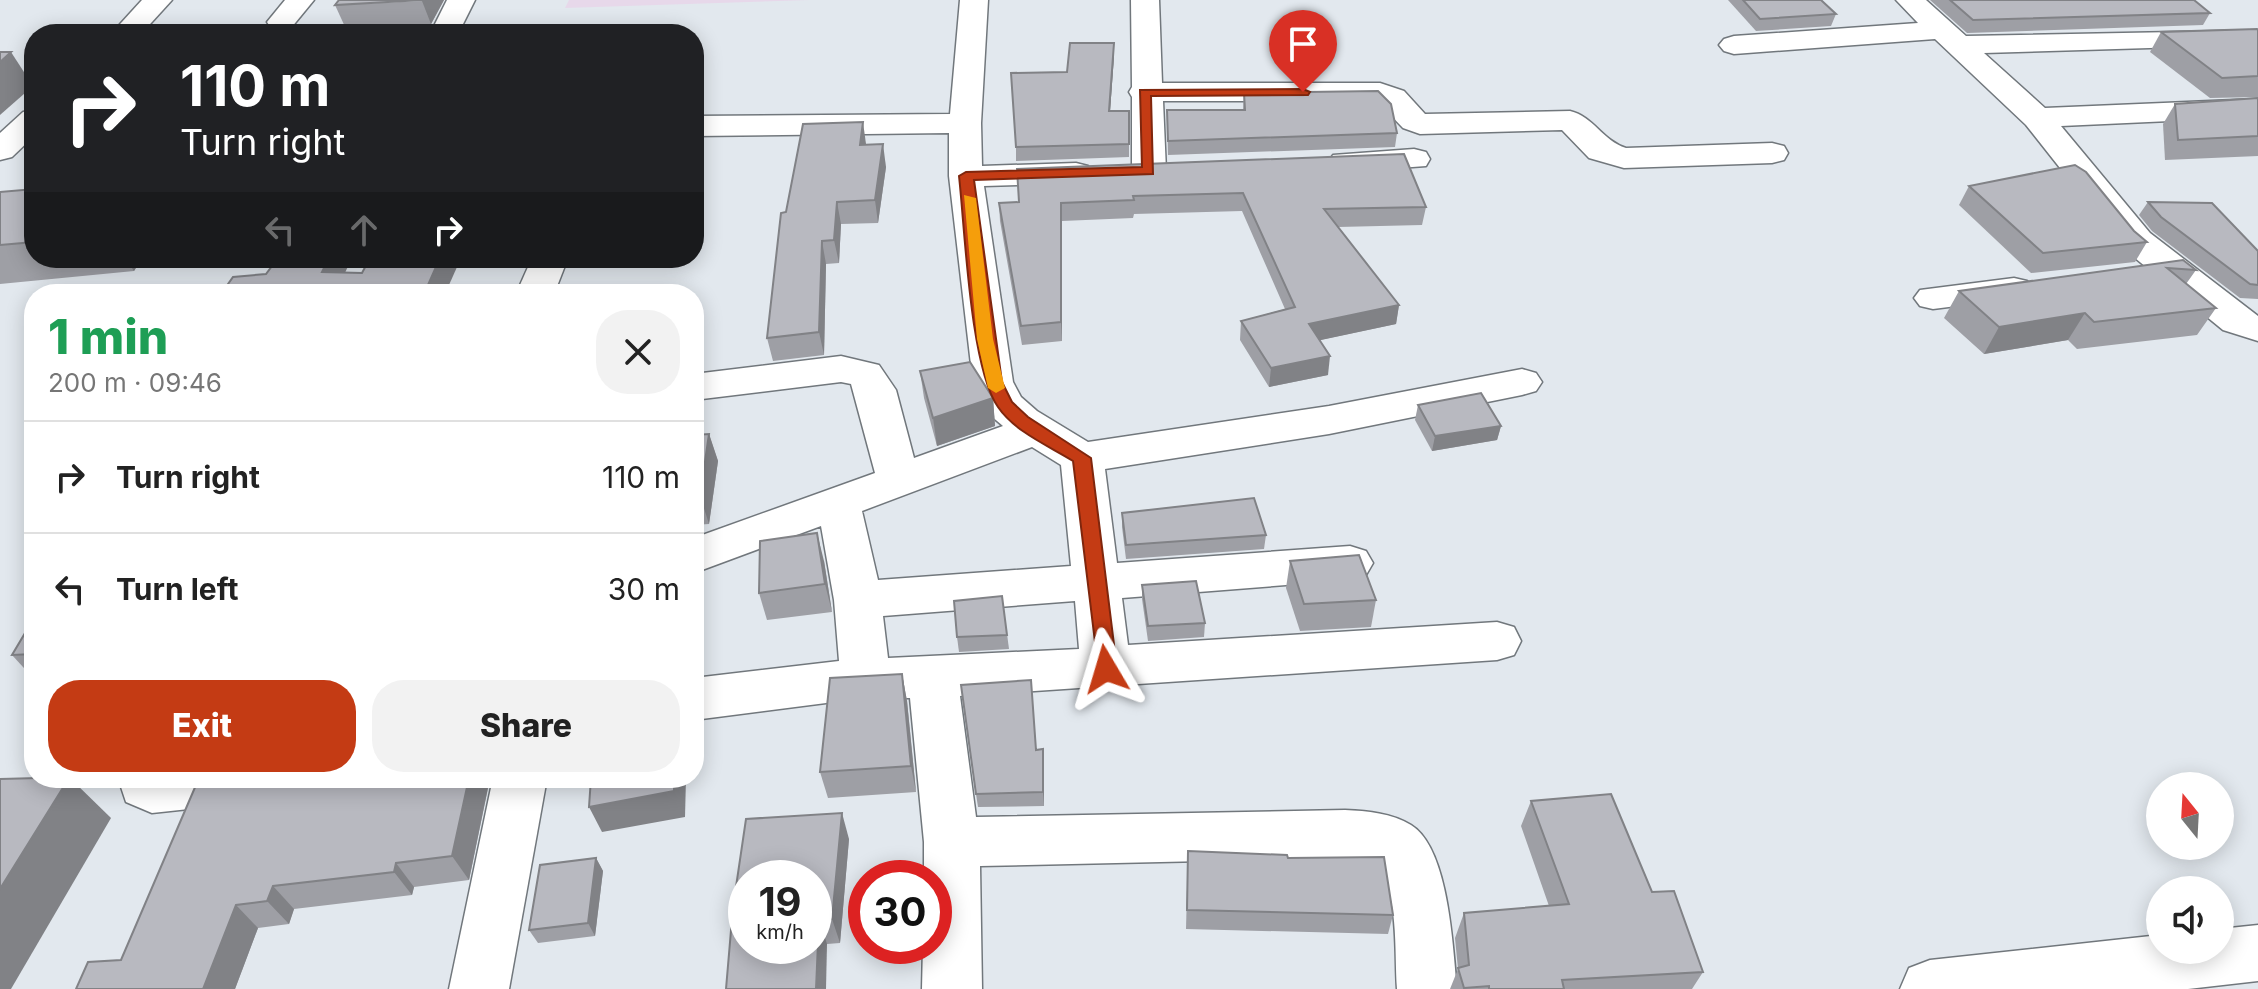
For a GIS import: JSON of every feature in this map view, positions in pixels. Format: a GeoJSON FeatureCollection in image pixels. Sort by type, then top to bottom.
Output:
{"type":"FeatureCollection","features":[{"type":"Feature","properties":{"kind":"street"},"geometry":{"type":"LineString","coordinates":[[135,24],[158,0]]}},
{"type":"Feature","properties":{"kind":"street"},"geometry":{"type":"LineString","coordinates":[[281,22],[300,0]]}},
{"type":"Feature","properties":{"kind":"street"},"geometry":{"type":"LineString","coordinates":[[449,24],[461,0]]}},
{"type":"Feature","properties":{"kind":"street"},"geometry":{"type":"LineString","coordinates":[[974,0],[965,123],[966,176],[985,339],[993,382],[1005,405],[1035,430],[1082,458],[1329,420],[1522,382]]}},
{"type":"Feature","properties":{"kind":"street"},"geometry":{"type":"LineString","coordinates":[[966,176],[1138,171],[1144,92],[1145,0]]}},
{"type":"Feature","properties":{"kind":"street"},"geometry":{"type":"LineString","coordinates":[[1910,0],[2037,118],[2128,233],[2237,322],[2258,329]]}},
{"type":"Feature","properties":{"kind":"street"},"geometry":{"type":"LineString","coordinates":[[1734,45],[1950,38],[2243,36],[2204,12]]}},
{"type":"Feature","properties":{"kind":"street"},"geometry":{"type":"LineString","coordinates":[[1144,92],[1380,92],[1399,100],[1410,119],[1420,124],[1570,120],[1601,151],[1624,158],[1772,153]]}},
{"type":"Feature","properties":{"kind":"street"},"geometry":{"type":"LineString","coordinates":[[2037,118],[2258,108]]}},
{"type":"Feature","properties":{"kind":"street"},"geometry":{"type":"LineString","coordinates":[[704,126],[965,123]]}},
{"type":"Feature","properties":{"kind":"street"},"geometry":{"type":"LineString","coordinates":[[0,150],[24,128]]}},
{"type":"Feature","properties":{"kind":"street"},"geometry":{"type":"LineString","coordinates":[[1321,163],[1414,159]]}},
{"type":"Feature","properties":{"kind":"street"},"geometry":{"type":"LineString","coordinates":[[2129,276],[2174,271]]}},
{"type":"Feature","properties":{"kind":"street"},"geometry":{"type":"LineString","coordinates":[[1933,298],[2054,284]]}},
{"type":"Feature","properties":{"kind":"street"},"geometry":{"type":"LineString","coordinates":[[704,386],[841,369],[865,374],[876,390],[898,479]]}},
{"type":"Feature","properties":{"kind":"street"},"geometry":{"type":"LineString","coordinates":[[704,552],[838,500],[1035,430]]}},
{"type":"Feature","properties":{"kind":"street"},"geometry":{"type":"LineString","coordinates":[[1082,458],[1106,669]]}},
{"type":"Feature","properties":{"kind":"street"},"geometry":{"type":"LineString","coordinates":[[838,500],[858,600],[865,678]]}},
{"type":"Feature","properties":{"kind":"street"},"geometry":{"type":"LineString","coordinates":[[858,600],[1350,563]]}},
{"type":"Feature","properties":{"kind":"street"},"geometry":{"type":"LineString","coordinates":[[704,698],[865,678],[933,678],[1106,669],[1497,641]]}},
{"type":"Feature","properties":{"kind":"street"},"geometry":{"type":"LineString","coordinates":[[933,678],[952,842],[952,989]]}},
{"type":"Feature","properties":{"kind":"street"},"geometry":{"type":"LineString","coordinates":[[148,788],[171,788]]}},
{"type":"Feature","properties":{"kind":"street"},"geometry":{"type":"LineString","coordinates":[[479,989],[518,788]]}},
{"type":"Feature","properties":{"kind":"street"},"geometry":{"type":"LineString","coordinates":[[952,842],[1345,834],[1379,837],[1394,844],[1405,857],[1413,877],[1427,989]]}},
{"type":"Feature","properties":{"kind":"street"},"geometry":{"type":"LineString","coordinates":[[1930,989],[2258,953]]}},
{"type":"Feature","properties":{"kind":"shaded area"},"geometry":{"type":"Polygon","coordinates":[[[569,0],[810,0],[565,8],[569,0]]]}},
{"type":"Feature","properties":{"kind":"building"},"geometry":{"type":"Polygon","coordinates":[[[339,0],[422,0],[335,5],[339,0]]]}},
{"type":"Feature","properties":{"kind":"building"},"geometry":{"type":"Polygon","coordinates":[[[1743,0],[1821,0],[1836,14],[1760,19],[1743,0]]]}},
{"type":"Feature","properties":{"kind":"building"},"geometry":{"type":"Polygon","coordinates":[[[1950,0],[2194,0],[2210,13],[1973,20],[1950,0]]]}},
{"type":"Feature","properties":{"kind":"building"},"geometry":{"type":"Polygon","coordinates":[[[2257,29],[2258,76],[2222,78],[2161,32],[2257,29]]]}},
{"type":"Feature","properties":{"kind":"building"},"geometry":{"type":"Polygon","coordinates":[[[1070,43],[1114,43],[1109,111],[1129,111],[1129,144],[1016,147],[1011,73],[1067,72],[1070,43]]]}},
{"type":"Feature","properties":{"kind":"building"},"geometry":{"type":"Polygon","coordinates":[[[0,52],[11,52],[0,62],[0,52]]]}},
{"type":"Feature","properties":{"kind":"building"},"geometry":{"type":"Polygon","coordinates":[[[1378,91],[1391,104],[1397,133],[1168,141],[1167,110],[1245,110],[1244,93],[1378,91]]]}},
{"type":"Feature","properties":{"kind":"building"},"geometry":{"type":"Polygon","coordinates":[[[2258,98],[2258,136],[2178,140],[2175,104],[2258,98]]]}},
{"type":"Feature","properties":{"kind":"building"},"geometry":{"type":"Polygon","coordinates":[[[863,122],[860,145],[883,144],[875,200],[837,202],[834,240],[822,241],[819,332],[767,338],[781,213],[786,212],[803,124],[863,122]]]}},
{"type":"Feature","properties":{"kind":"building"},"geometry":{"type":"Polygon","coordinates":[[[1404,154],[1426,207],[1324,209],[1399,305],[1309,324],[1330,356],[1271,368],[1241,321],[1295,307],[1243,193],[1133,196],[1134,200],[1061,203],[1061,322],[1021,326],[999,203],[1019,202],[1017,169],[1404,154]]]}},
{"type":"Feature","properties":{"kind":"building"},"geometry":{"type":"Polygon","coordinates":[[[2075,165],[2086,172],[2134,231],[2147,242],[2043,253],[1969,186],[2075,165]]]}},
{"type":"Feature","properties":{"kind":"building"},"geometry":{"type":"Polygon","coordinates":[[[24,190],[24,243],[0,245],[0,192],[24,190]]]}},
{"type":"Feature","properties":{"kind":"building"},"geometry":{"type":"Polygon","coordinates":[[[2148,202],[2212,203],[2258,251],[2258,285],[2250,284],[2161,217],[2148,202]]]}},
{"type":"Feature","properties":{"kind":"building"},"geometry":{"type":"Polygon","coordinates":[[[2183,260],[2196,270],[2167,268],[2216,308],[2094,322],[2085,313],[1999,327],[1959,291],[2183,260]]]}},
{"type":"Feature","properties":{"kind":"building"},"geometry":{"type":"Polygon","coordinates":[[[270,268],[324,268],[322,272],[362,273],[365,268],[436,268],[428,284],[228,284],[233,277],[266,274],[270,268]]]}},
{"type":"Feature","properties":{"kind":"building"},"geometry":{"type":"Polygon","coordinates":[[[970,362],[993,398],[933,418],[920,371],[970,362]]]}},
{"type":"Feature","properties":{"kind":"building"},"geometry":{"type":"Polygon","coordinates":[[[1481,393],[1501,426],[1435,436],[1418,405],[1481,393]]]}},
{"type":"Feature","properties":{"kind":"building"},"geometry":{"type":"Polygon","coordinates":[[[704,434],[709,434],[704,468],[704,434]]]}},
{"type":"Feature","properties":{"kind":"building"},"geometry":{"type":"Polygon","coordinates":[[[1254,498],[1266,535],[1126,545],[1122,513],[1254,498]]]}},
{"type":"Feature","properties":{"kind":"building"},"geometry":{"type":"Polygon","coordinates":[[[817,533],[825,584],[759,593],[760,541],[817,533]]]}},
{"type":"Feature","properties":{"kind":"building"},"geometry":{"type":"Polygon","coordinates":[[[1359,555],[1376,600],[1304,604],[1290,561],[1359,555]]]}},
{"type":"Feature","properties":{"kind":"building"},"geometry":{"type":"Polygon","coordinates":[[[1196,581],[1205,623],[1148,626],[1142,585],[1196,581]]]}},
{"type":"Feature","properties":{"kind":"building"},"geometry":{"type":"Polygon","coordinates":[[[1002,596],[1007,635],[957,637],[954,601],[1002,596]]]}},
{"type":"Feature","properties":{"kind":"building"},"geometry":{"type":"Polygon","coordinates":[[[24,635],[24,654],[12,655],[24,635]]]}},
{"type":"Feature","properties":{"kind":"building"},"geometry":{"type":"Polygon","coordinates":[[[902,674],[911,766],[820,772],[830,678],[902,674]]]}},
{"type":"Feature","properties":{"kind":"building"},"geometry":{"type":"Polygon","coordinates":[[[1031,680],[1036,750],[1043,749],[1043,792],[976,794],[961,685],[1031,680]]]}},
{"type":"Feature","properties":{"kind":"building"},"geometry":{"type":"Polygon","coordinates":[[[0,779],[24,779],[24,788],[63,788],[0,889],[0,779]]]}},
{"type":"Feature","properties":{"kind":"building"},"geometry":{"type":"Polygon","coordinates":[[[195,788],[467,788],[452,856],[396,863],[394,872],[273,886],[267,901],[236,905],[203,989],[76,989],[88,962],[121,960],[195,788]]]}},
{"type":"Feature","properties":{"kind":"building"},"geometry":{"type":"Polygon","coordinates":[[[590,788],[674,788],[674,791],[589,807],[590,788]]]}},
{"type":"Feature","properties":{"kind":"building"},"geometry":{"type":"Polygon","coordinates":[[[1611,794],[1652,892],[1674,891],[1703,972],[1562,980],[1564,989],[1464,988],[1458,968],[1469,965],[1464,913],[1569,904],[1531,801],[1611,794]]]}},
{"type":"Feature","properties":{"kind":"building"},"geometry":{"type":"Polygon","coordinates":[[[842,813],[832,919],[832,860],[740,860],[746,819],[842,813]]]}},
{"type":"Feature","properties":{"kind":"building"},"geometry":{"type":"Polygon","coordinates":[[[1188,851],[1287,855],[1288,858],[1384,857],[1393,915],[1187,910],[1188,851]]]}},
{"type":"Feature","properties":{"kind":"building"},"geometry":{"type":"Polygon","coordinates":[[[596,858],[588,923],[529,930],[540,865],[596,858]]]}},
{"type":"Feature","properties":{"kind":"building"},"geometry":{"type":"Polygon","coordinates":[[[728,964],[817,964],[816,989],[726,989],[728,964]]]}},
{"type":"Feature","properties":{"kind":"slow traffic"},"geometry":{"type":"LineString","coordinates":[[969,198],[985,339],[996,388]]}},
{"type":"Feature","properties":{"kind":"route"},"geometry":{"type":"LineString","coordinates":[[1106,669],[1082,458],[1022,421],[1005,405],[993,382],[966,176],[1149,171],[1144,92],[1303,92]]}}]}
